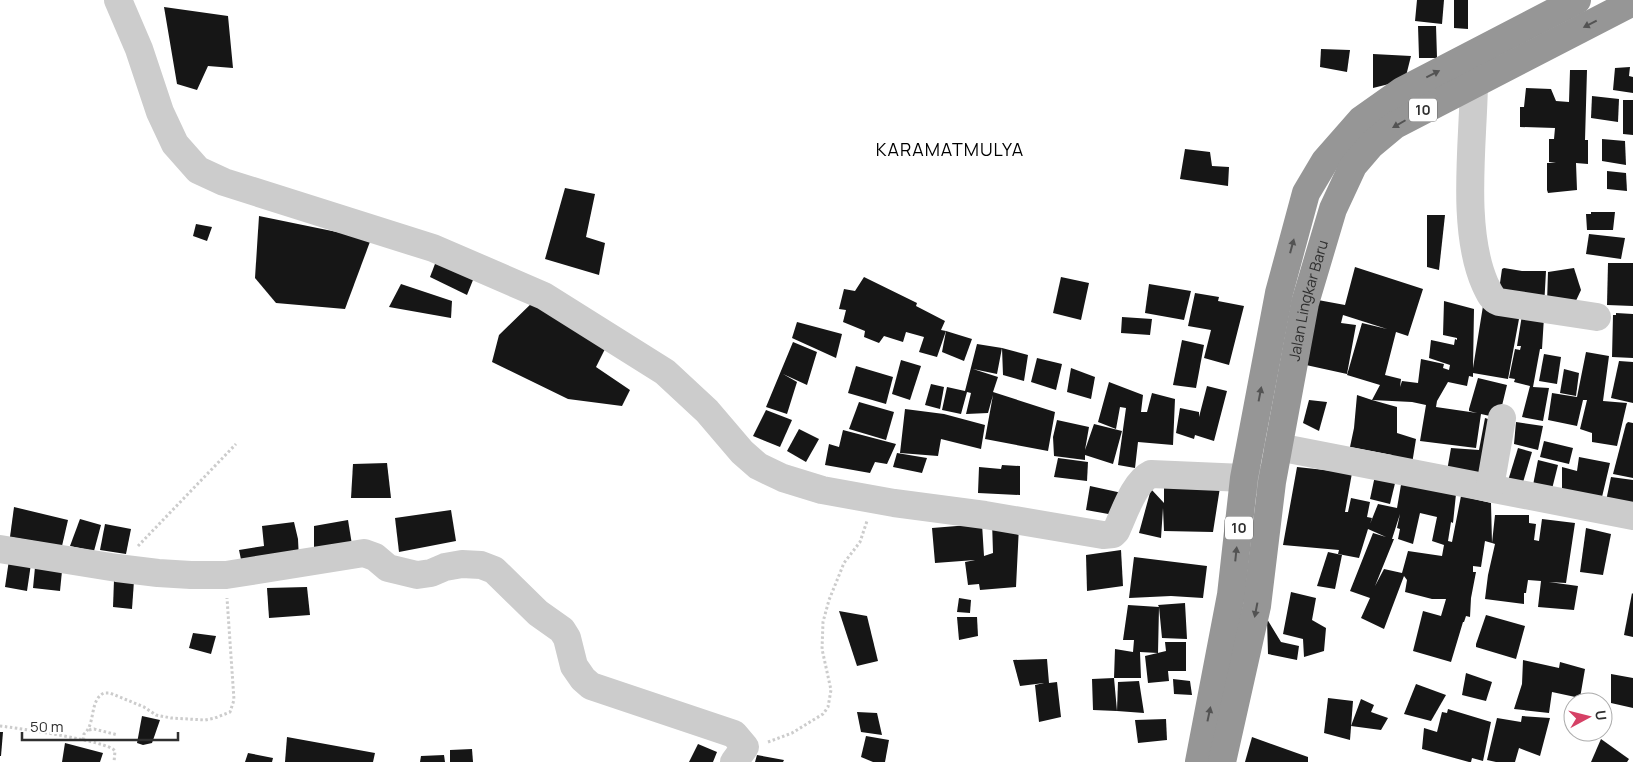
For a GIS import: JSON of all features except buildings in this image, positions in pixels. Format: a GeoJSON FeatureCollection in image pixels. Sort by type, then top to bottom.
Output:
{"type":"FeatureCollection","features":[{"type":"Feature","properties":{"kind":"highway","name":"Jalan Lingkar Baru"},"geometry":{"type":"LineString","coordinates":[[1199,762],[1232,595],[1244,478],[1279,293],[1306,193],[1325,161],[1361,120],[1402,91],[1577,0]]}},
{"type":"Feature","properties":{"kind":"highway","name":"Jalan Lingkar Baru"},"geometry":{"type":"LineString","coordinates":[[1222,762],[1257,606],[1272,482],[1305,303],[1333,209],[1353,166],[1371,145],[1395,125],[1633,2]]}},
{"type":"Feature","properties":{"kind":"street"},"geometry":{"type":"LineString","coordinates":[[118,0],[139,49],[160,112],[175,144],[198,170],[224,182],[433,248],[544,296],[665,372],[700,404],[742,452],[758,466],[783,478],[807,487],[894,503],[1110,535],[1116,531],[1138,484],[1151,474],[1244,478],[1272,482]]}},
{"type":"Feature","properties":{"kind":"street"},"geometry":{"type":"LineString","coordinates":[[1474,84],[1471,192],[1472,234],[1479,271],[1492,297],[1499,302],[1597,317]]}},
{"type":"Feature","properties":{"kind":"street"},"geometry":{"type":"LineString","coordinates":[[1490,487],[1502,418]]}},
{"type":"Feature","properties":{"kind":"street"},"geometry":{"type":"LineString","coordinates":[[1278,447],[1633,516]]}},
{"type":"Feature","properties":{"kind":"street"},"geometry":{"type":"LineString","coordinates":[[0,549],[158,574],[226,575],[364,553],[374,557],[388,568],[417,575],[431,573],[445,566],[462,564],[482,565],[494,570],[538,613],[562,630],[567,638],[574,666],[583,679],[591,686],[734,734],[740,755]]}},
{"type":"Feature","properties":{"kind":"path"},"geometry":{"type":"LineString","coordinates":[[117,568],[236,444]]}},
{"type":"Feature","properties":{"kind":"path"},"geometry":{"type":"LineString","coordinates":[[740,755],[756,746],[792,733],[823,714],[828,707],[831,690],[822,649],[823,622],[829,600],[844,563],[860,542],[868,517],[872,511],[877,507],[894,503]]}},
{"type":"Feature","properties":{"kind":"path"},"geometry":{"type":"LineString","coordinates":[[89,730],[97,699],[104,693],[110,693],[156,715],[171,718],[205,720],[230,712],[234,700],[226,575]]}},
{"type":"Feature","properties":{"kind":"path"},"geometry":{"type":"LineString","coordinates":[[0,726],[113,747],[115,751],[114,762]]}},
{"type":"Feature","properties":{"kind":"path"},"geometry":{"type":"LineString","coordinates":[[83,740],[84,734],[94,729],[118,736]]}},
{"type":"Feature","properties":{"kind":"district","name":"KARAMATMULYA"},"geometry":{"type":"Point","coordinates":[950,150]}}]}
